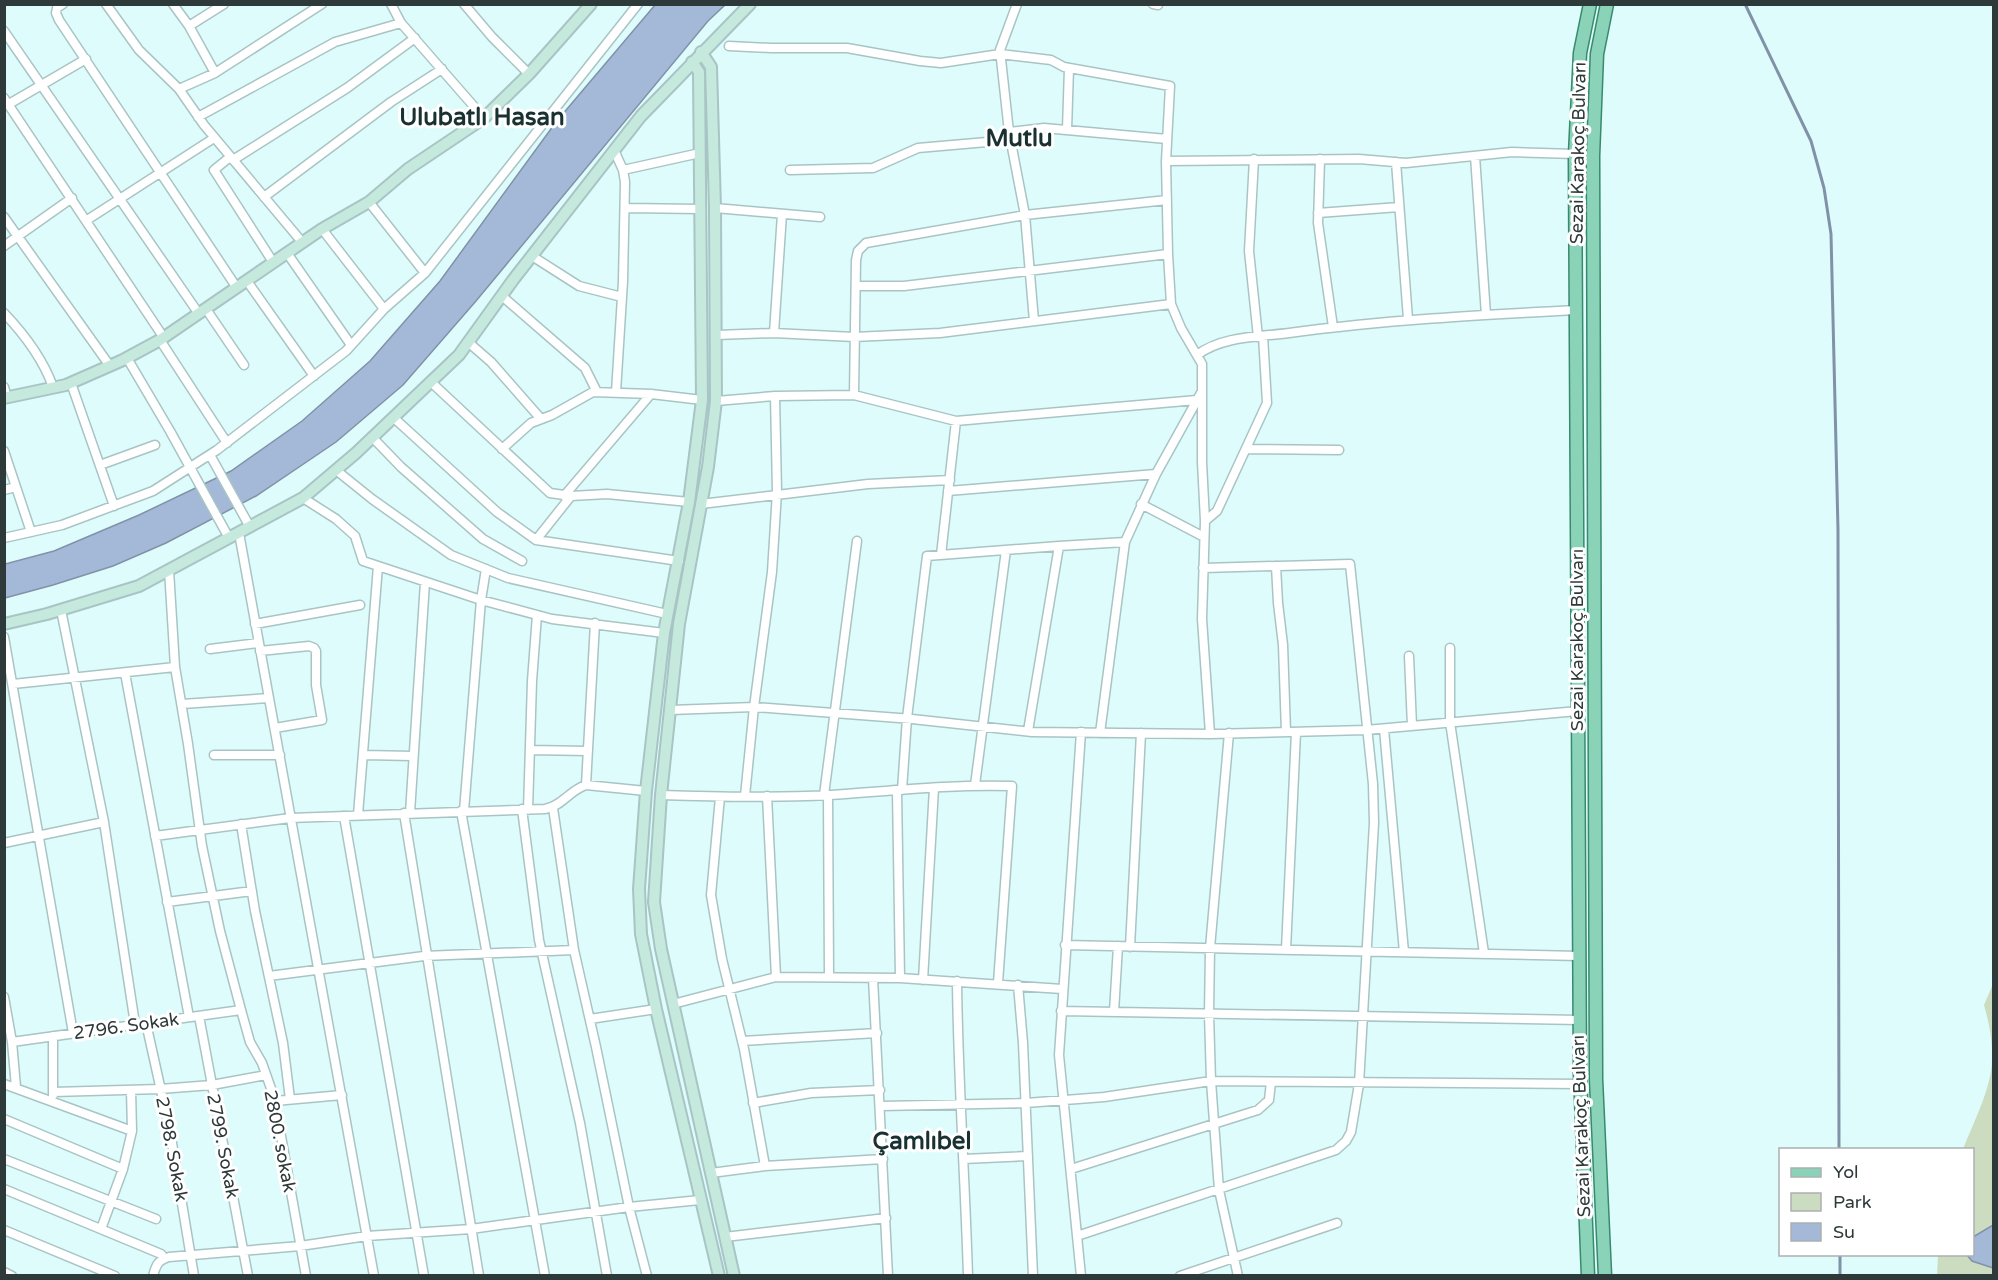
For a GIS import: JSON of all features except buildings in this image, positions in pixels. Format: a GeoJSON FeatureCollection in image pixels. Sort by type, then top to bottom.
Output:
{"type":"FeatureCollection","features":[{"type":"Feature","properties":{"kind":"main road"},"geometry":{"type":"LineString","coordinates":[[5,394],[71,383],[127,358],[162,339],[302,242],[369,202],[408,170],[484,118],[529,74],[591,4]]}},
{"type":"Feature","properties":{"kind":"main road"},"geometry":{"type":"LineString","coordinates":[[4,624],[61,610],[139,586],[303,498],[373,438],[459,355],[532,256],[641,116],[750,4]]}},
{"type":"Feature","properties":{"kind":"main road"},"geometry":{"type":"LineString","coordinates":[[1588,1275],[1580,1084],[1575,154],[1580,53],[1590,4]]}},
{"type":"Feature","properties":{"kind":"main road","name":"Sezai Karakoç Bulvarı"},"geometry":{"type":"LineString","coordinates":[[1605,1275],[1596,1067],[1593,156],[1598,54],[1607,4]]}},
{"type":"Feature","properties":{"kind":"main road"},"geometry":{"type":"LineString","coordinates":[[702,52],[711,67],[715,208],[716,401],[708,467],[679,624],[661,795],[654,902],[661,950],[734,1275]]}},
{"type":"Feature","properties":{"kind":"main road"},"geometry":{"type":"LineString","coordinates":[[692,62],[699,72],[702,400],[689,502],[664,633],[646,791],[639,889],[641,934],[656,1009],[718,1275]]}},
{"type":"Feature","properties":{"kind":"street"},"geometry":{"type":"LineString","coordinates":[[63,4],[57,8],[56,13],[237,288]]}},
{"type":"Feature","properties":{"kind":"street"},"geometry":{"type":"LineString","coordinates":[[106,4],[140,50],[179,89],[214,138],[302,242]]}},
{"type":"Feature","properties":{"kind":"street"},"geometry":{"type":"LineString","coordinates":[[173,4],[189,26],[215,73]]}},
{"type":"Feature","properties":{"kind":"street"},"geometry":{"type":"LineString","coordinates":[[189,26],[224,4]]}},
{"type":"Feature","properties":{"kind":"street"},"geometry":{"type":"LineString","coordinates":[[179,89],[215,73],[322,4]]}},
{"type":"Feature","properties":{"kind":"street"},"geometry":{"type":"LineString","coordinates":[[391,4],[401,23],[484,118]]}},
{"type":"Feature","properties":{"kind":"street"},"geometry":{"type":"LineString","coordinates":[[464,4],[492,37],[529,74]]}},
{"type":"Feature","properties":{"kind":"street"},"geometry":{"type":"LineString","coordinates":[[4,538],[62,525],[153,491],[227,443],[351,345],[384,309],[425,273],[638,4]]}},
{"type":"Feature","properties":{"kind":"street"},"geometry":{"type":"LineString","coordinates":[[1017,4],[1000,54],[1010,136],[1025,215],[1034,321]]}},
{"type":"Feature","properties":{"kind":"street"},"geometry":{"type":"LineString","coordinates":[[1153,4],[1158,5]]}},
{"type":"Feature","properties":{"kind":"street"},"geometry":{"type":"LineString","coordinates":[[198,117],[334,42],[401,23]]}},
{"type":"Feature","properties":{"kind":"street"},"geometry":{"type":"LineString","coordinates":[[4,31],[202,311],[244,365]]}},
{"type":"Feature","properties":{"kind":"street"},"geometry":{"type":"LineString","coordinates":[[273,262],[214,170],[347,88],[415,38]]}},
{"type":"Feature","properties":{"kind":"street"},"geometry":{"type":"LineString","coordinates":[[729,46],[848,48],[920,62],[941,63],[1000,54],[1051,60],[1069,68],[1170,86],[1166,161],[1171,304],[1181,328],[1202,364],[1202,462],[1205,521],[1202,619],[1210,734]]}},
{"type":"Feature","properties":{"kind":"street"},"geometry":{"type":"LineString","coordinates":[[4,117],[9,104],[86,59]]}},
{"type":"Feature","properties":{"kind":"street"},"geometry":{"type":"LineString","coordinates":[[1067,130],[1069,68]]}},
{"type":"Feature","properties":{"kind":"street"},"geometry":{"type":"LineString","coordinates":[[264,197],[391,102],[442,69]]}},
{"type":"Feature","properties":{"kind":"street"},"geometry":{"type":"LineString","coordinates":[[9,104],[87,220],[227,443]]}},
{"type":"Feature","properties":{"kind":"street"},"geometry":{"type":"LineString","coordinates":[[790,170],[873,168],[918,148],[1010,136],[1044,128],[1167,139]]}},
{"type":"Feature","properties":{"kind":"street"},"geometry":{"type":"LineString","coordinates":[[87,220],[214,138]]}},
{"type":"Feature","properties":{"kind":"street"},"geometry":{"type":"LineString","coordinates":[[614,150],[623,170],[625,182],[622,297],[615,392]]}},
{"type":"Feature","properties":{"kind":"street"},"geometry":{"type":"LineString","coordinates":[[1166,161],[1320,159],[1406,163],[1512,152],[1575,154]]}},
{"type":"Feature","properties":{"kind":"street"},"geometry":{"type":"LineString","coordinates":[[623,170],[700,153]]}},
{"type":"Feature","properties":{"kind":"street"},"geometry":{"type":"LineString","coordinates":[[1475,156],[1486,315]]}},
{"type":"Feature","properties":{"kind":"street"},"geometry":{"type":"LineString","coordinates":[[1205,521],[1217,511],[1267,403],[1261,336],[1249,251],[1254,159]]}},
{"type":"Feature","properties":{"kind":"street"},"geometry":{"type":"LineString","coordinates":[[1320,159],[1318,224],[1334,327]]}},
{"type":"Feature","properties":{"kind":"street"},"geometry":{"type":"LineString","coordinates":[[1396,162],[1408,319]]}},
{"type":"Feature","properties":{"kind":"street"},"geometry":{"type":"LineString","coordinates":[[4,246],[72,198]]}},
{"type":"Feature","properties":{"kind":"street"},"geometry":{"type":"LineString","coordinates":[[854,395],[858,251],[866,243],[1025,215],[1167,200]]}},
{"type":"Feature","properties":{"kind":"street"},"geometry":{"type":"LineString","coordinates":[[369,202],[425,273]]}},
{"type":"Feature","properties":{"kind":"street"},"geometry":{"type":"LineString","coordinates":[[1318,213],[1399,207]]}},
{"type":"Feature","properties":{"kind":"street"},"geometry":{"type":"LineString","coordinates":[[625,208],[700,209]]}},
{"type":"Feature","properties":{"kind":"street"},"geometry":{"type":"LineString","coordinates":[[715,208],[820,217]]}},
{"type":"Feature","properties":{"kind":"street"},"geometry":{"type":"LineString","coordinates":[[774,333],[782,214]]}},
{"type":"Feature","properties":{"kind":"street"},"geometry":{"type":"LineString","coordinates":[[4,218],[110,366]]}},
{"type":"Feature","properties":{"kind":"street"},"geometry":{"type":"LineString","coordinates":[[322,229],[384,309]]}},
{"type":"Feature","properties":{"kind":"street"},"geometry":{"type":"LineString","coordinates":[[287,253],[351,345]]}},
{"type":"Feature","properties":{"kind":"street"},"geometry":{"type":"LineString","coordinates":[[856,286],[904,286],[1029,269],[1168,254]]}},
{"type":"Feature","properties":{"kind":"street"},"geometry":{"type":"LineString","coordinates":[[532,256],[579,286],[622,297]]}},
{"type":"Feature","properties":{"kind":"street"},"geometry":{"type":"LineString","coordinates":[[247,281],[314,376]]}},
{"type":"Feature","properties":{"kind":"street"},"geometry":{"type":"LineString","coordinates":[[502,296],[585,368],[597,392]]}},
{"type":"Feature","properties":{"kind":"street"},"geometry":{"type":"LineString","coordinates":[[716,335],[774,333],[854,337],[940,333],[1171,304]]}},
{"type":"Feature","properties":{"kind":"street"},"geometry":{"type":"LineString","coordinates":[[1197,355],[1209,346],[1230,340],[1334,327],[1408,319],[1576,310]]}},
{"type":"Feature","properties":{"kind":"street"},"geometry":{"type":"LineString","coordinates":[[4,313],[21,331],[46,368],[53,387]]}},
{"type":"Feature","properties":{"kind":"street"},"geometry":{"type":"LineString","coordinates":[[468,342],[491,362],[541,419]]}},
{"type":"Feature","properties":{"kind":"street"},"geometry":{"type":"LineString","coordinates":[[127,358],[190,468],[234,535],[255,624],[275,728],[374,1275]]}},
{"type":"Feature","properties":{"kind":"street"},"geometry":{"type":"LineString","coordinates":[[71,383],[114,506]]}},
{"type":"Feature","properties":{"kind":"street"},"geometry":{"type":"LineString","coordinates":[[432,383],[550,493],[568,496],[607,494],[689,502]]}},
{"type":"Feature","properties":{"kind":"street"},"geometry":{"type":"LineString","coordinates":[[1100,732],[1125,542],[1156,474],[1202,390]]}},
{"type":"Feature","properties":{"kind":"street"},"geometry":{"type":"LineString","coordinates":[[502,449],[531,423],[592,392],[651,394],[702,400]]}},
{"type":"Feature","properties":{"kind":"street"},"geometry":{"type":"LineString","coordinates":[[536,540],[568,496],[651,394]]}},
{"type":"Feature","properties":{"kind":"street"},"geometry":{"type":"LineString","coordinates":[[716,401],[775,396],[854,395],[956,421],[1197,400]]}},
{"type":"Feature","properties":{"kind":"street"},"geometry":{"type":"LineString","coordinates":[[745,796],[772,572],[777,496],[775,396]]}},
{"type":"Feature","properties":{"kind":"street"},"geometry":{"type":"LineString","coordinates":[[394,418],[497,512],[536,540],[679,561]]}},
{"type":"Feature","properties":{"kind":"street"},"geometry":{"type":"LineString","coordinates":[[941,555],[956,421]]}},
{"type":"Feature","properties":{"kind":"street"},"geometry":{"type":"LineString","coordinates":[[373,438],[401,467],[483,539],[522,561]]}},
{"type":"Feature","properties":{"kind":"street"},"geometry":{"type":"LineString","coordinates":[[100,465],[155,445]]}},
{"type":"Feature","properties":{"kind":"street"},"geometry":{"type":"LineString","coordinates":[[1247,449],[1339,450]]}},
{"type":"Feature","properties":{"kind":"street"},"geometry":{"type":"LineString","coordinates":[[4,451],[31,532]]}},
{"type":"Feature","properties":{"kind":"street"},"geometry":{"type":"LineString","coordinates":[[210,455],[250,527]]}},
{"type":"Feature","properties":{"kind":"street"},"geometry":{"type":"LineString","coordinates":[[336,470],[452,555],[508,578],[667,614]]}},
{"type":"Feature","properties":{"kind":"street"},"geometry":{"type":"LineString","coordinates":[[948,491],[1156,474]]}},
{"type":"Feature","properties":{"kind":"street"},"geometry":{"type":"LineString","coordinates":[[701,504],[868,484],[950,480]]}},
{"type":"Feature","properties":{"kind":"street"},"geometry":{"type":"LineString","coordinates":[[4,490],[16,487]]}},
{"type":"Feature","properties":{"kind":"street"},"geometry":{"type":"LineString","coordinates":[[303,498],[336,519],[355,536],[363,561],[482,600],[552,619],[664,633]]}},
{"type":"Feature","properties":{"kind":"street"},"geometry":{"type":"LineString","coordinates":[[1141,504],[1204,537]]}},
{"type":"Feature","properties":{"kind":"street"},"geometry":{"type":"LineString","coordinates":[[829,977],[826,795],[857,541]]}},
{"type":"Feature","properties":{"kind":"street"},"geometry":{"type":"LineString","coordinates":[[900,978],[899,790],[927,556],[1125,542]]}},
{"type":"Feature","properties":{"kind":"street"},"geometry":{"type":"LineString","coordinates":[[1028,731],[1059,546]]}},
{"type":"Feature","properties":{"kind":"street"},"geometry":{"type":"LineString","coordinates":[[975,785],[1006,550]]}},
{"type":"Feature","properties":{"kind":"street"},"geometry":{"type":"LineString","coordinates":[[1077,1236],[1340,1148],[1353,1128],[1364,1017],[1374,823],[1373,784],[1350,564],[1203,568]]}},
{"type":"Feature","properties":{"kind":"street"},"geometry":{"type":"LineString","coordinates":[[358,815],[378,566]]}},
{"type":"Feature","properties":{"kind":"street"},"geometry":{"type":"LineString","coordinates":[[1276,566],[1283,645],[1286,732]]}},
{"type":"Feature","properties":{"kind":"street"},"geometry":{"type":"LineString","coordinates":[[486,569],[463,811],[545,1275]]}},
{"type":"Feature","properties":{"kind":"street","name":"2800. sokak"},"geometry":{"type":"LineString","coordinates":[[169,570],[175,667],[200,830],[213,896],[241,1010],[250,1042],[267,1075],[274,1101],[306,1275]]}},
{"type":"Feature","properties":{"kind":"street"},"geometry":{"type":"LineString","coordinates":[[425,582],[407,813],[478,1275]]}},
{"type":"Feature","properties":{"kind":"street"},"geometry":{"type":"LineString","coordinates":[[255,624],[360,605]]}},
{"type":"Feature","properties":{"kind":"street"},"geometry":{"type":"LineString","coordinates":[[61,610],[104,822],[135,1024]]}},
{"type":"Feature","properties":{"kind":"street"},"geometry":{"type":"LineString","coordinates":[[537,615],[525,810],[542,952],[580,1123],[607,1275]]}},
{"type":"Feature","properties":{"kind":"street"},"geometry":{"type":"LineString","coordinates":[[586,785],[595,623]]}},
{"type":"Feature","properties":{"kind":"street"},"geometry":{"type":"LineString","coordinates":[[4,637],[73,1033]]}},
{"type":"Feature","properties":{"kind":"street"},"geometry":{"type":"LineString","coordinates":[[210,649],[309,646],[314,648],[316,651],[316,685],[322,720],[275,728]]}},
{"type":"Feature","properties":{"kind":"street"},"geometry":{"type":"LineString","coordinates":[[1450,648],[1450,722],[1484,953]]}},
{"type":"Feature","properties":{"kind":"street"},"geometry":{"type":"LineString","coordinates":[[1409,656],[1412,726]]}},
{"type":"Feature","properties":{"kind":"street"},"geometry":{"type":"LineString","coordinates":[[13,684],[175,667]]}},
{"type":"Feature","properties":{"kind":"street","name":"2799. Sokak"},"geometry":{"type":"LineString","coordinates":[[125,673],[167,902],[212,1085],[248,1275]]}},
{"type":"Feature","properties":{"kind":"street"},"geometry":{"type":"LineString","coordinates":[[182,704],[269,698]]}},
{"type":"Feature","properties":{"kind":"street"},"geometry":{"type":"LineString","coordinates":[[670,710],[754,707],[907,718],[1028,731],[1210,734],[1384,729],[1578,711]]}},
{"type":"Feature","properties":{"kind":"street"},"geometry":{"type":"LineString","coordinates":[[1384,729],[1404,952]]}},
{"type":"Feature","properties":{"kind":"street"},"geometry":{"type":"LineString","coordinates":[[1081,732],[1059,1055],[1081,1275]]}},
{"type":"Feature","properties":{"kind":"street"},"geometry":{"type":"LineString","coordinates":[[1286,950],[1296,732]]}},
{"type":"Feature","properties":{"kind":"street"},"geometry":{"type":"LineString","coordinates":[[1130,946],[1141,733]]}},
{"type":"Feature","properties":{"kind":"street"},"geometry":{"type":"LineString","coordinates":[[1229,733],[1210,948],[1209,1014],[1211,1081],[1219,1190],[1238,1275]]}},
{"type":"Feature","properties":{"kind":"street"},"geometry":{"type":"LineString","coordinates":[[530,750],[588,751]]}},
{"type":"Feature","properties":{"kind":"street"},"geometry":{"type":"LineString","coordinates":[[214,755],[280,755]]}},
{"type":"Feature","properties":{"kind":"street"},"geometry":{"type":"LineString","coordinates":[[364,755],[413,756]]}},
{"type":"Feature","properties":{"kind":"street"},"geometry":{"type":"LineString","coordinates":[[155,836],[290,818],[553,808],[577,788],[586,785],[646,791]]}},
{"type":"Feature","properties":{"kind":"street"},"geometry":{"type":"LineString","coordinates":[[661,795],[720,797],[826,795],[975,785],[1012,786],[998,983]]}},
{"type":"Feature","properties":{"kind":"street"},"geometry":{"type":"LineString","coordinates":[[923,980],[934,788]]}},
{"type":"Feature","properties":{"kind":"street"},"geometry":{"type":"LineString","coordinates":[[767,796],[777,977]]}},
{"type":"Feature","properties":{"kind":"street"},"geometry":{"type":"LineString","coordinates":[[720,797],[711,895],[742,1041],[765,1166]]}},
{"type":"Feature","properties":{"kind":"street"},"geometry":{"type":"LineString","coordinates":[[553,808],[574,950],[629,1207],[647,1275]]}},
{"type":"Feature","properties":{"kind":"street"},"geometry":{"type":"LineString","coordinates":[[344,816],[424,1275]]}},
{"type":"Feature","properties":{"kind":"street"},"geometry":{"type":"LineString","coordinates":[[4,843],[104,822]]}},
{"type":"Feature","properties":{"kind":"street"},"geometry":{"type":"LineString","coordinates":[[241,824],[268,976],[283,1044],[290,1100]]}},
{"type":"Feature","properties":{"kind":"street"},"geometry":{"type":"LineString","coordinates":[[167,902],[252,891]]}},
{"type":"Feature","properties":{"kind":"street"},"geometry":{"type":"LineString","coordinates":[[1065,945],[1580,956]]}},
{"type":"Feature","properties":{"kind":"street"},"geometry":{"type":"LineString","coordinates":[[1114,1012],[1118,946]]}},
{"type":"Feature","properties":{"kind":"street"},"geometry":{"type":"LineString","coordinates":[[268,976],[428,956],[574,950]]}},
{"type":"Feature","properties":{"kind":"street"},"geometry":{"type":"LineString","coordinates":[[673,1004],[777,977],[900,978],[1062,988]]}},
{"type":"Feature","properties":{"kind":"street"},"geometry":{"type":"LineString","coordinates":[[873,978],[888,1275]]}},
{"type":"Feature","properties":{"kind":"street"},"geometry":{"type":"LineString","coordinates":[[957,981],[957,1052],[968,1275]]}},
{"type":"Feature","properties":{"kind":"street"},"geometry":{"type":"LineString","coordinates":[[1018,985],[1026,1103],[1033,1275]]}},
{"type":"Feature","properties":{"kind":"street"},"geometry":{"type":"LineString","coordinates":[[4,997],[12,1041],[16,1087]]}},
{"type":"Feature","properties":{"kind":"street"},"geometry":{"type":"LineString","coordinates":[[590,1019],[656,1009]]}},
{"type":"Feature","properties":{"kind":"street","name":"2796. Sokak"},"geometry":{"type":"LineString","coordinates":[[12,1041],[241,1010]]}},
{"type":"Feature","properties":{"kind":"street"},"geometry":{"type":"LineString","coordinates":[[1061,1011],[1580,1020]]}},
{"type":"Feature","properties":{"kind":"street","name":"2798. Sokak"},"geometry":{"type":"LineString","coordinates":[[146,1023],[170,1131],[194,1275]]}},
{"type":"Feature","properties":{"kind":"street"},"geometry":{"type":"LineString","coordinates":[[742,1041],[877,1034]]}},
{"type":"Feature","properties":{"kind":"street"},"geometry":{"type":"LineString","coordinates":[[53,1036],[53,1097]]}},
{"type":"Feature","properties":{"kind":"street"},"geometry":{"type":"LineString","coordinates":[[53,1097],[212,1085],[267,1075]]}},
{"type":"Feature","properties":{"kind":"street"},"geometry":{"type":"LineString","coordinates":[[880,1106],[1026,1103],[1104,1097],[1211,1081],[1580,1084]]}},
{"type":"Feature","properties":{"kind":"street"},"geometry":{"type":"LineString","coordinates":[[1071,1168],[1262,1107],[1269,1100],[1270,1082]]}},
{"type":"Feature","properties":{"kind":"street"},"geometry":{"type":"LineString","coordinates":[[4,1084],[53,1097],[132,1131]]}},
{"type":"Feature","properties":{"kind":"street"},"geometry":{"type":"LineString","coordinates":[[101,1229],[123,1169],[132,1131],[131,1090]]}},
{"type":"Feature","properties":{"kind":"street"},"geometry":{"type":"LineString","coordinates":[[753,1102],[811,1093],[880,1090]]}},
{"type":"Feature","properties":{"kind":"street"},"geometry":{"type":"LineString","coordinates":[[274,1101],[342,1095]]}},
{"type":"Feature","properties":{"kind":"street"},"geometry":{"type":"LineString","coordinates":[[4,1119],[123,1169]]}},
{"type":"Feature","properties":{"kind":"street"},"geometry":{"type":"LineString","coordinates":[[964,1159],[1028,1156]]}},
{"type":"Feature","properties":{"kind":"street"},"geometry":{"type":"LineString","coordinates":[[4,1159],[156,1220]]}},
{"type":"Feature","properties":{"kind":"street"},"geometry":{"type":"LineString","coordinates":[[711,1173],[765,1166],[883,1159]]}},
{"type":"Feature","properties":{"kind":"street"},"geometry":{"type":"LineString","coordinates":[[4,1189],[160,1254],[164,1258]]}},
{"type":"Feature","properties":{"kind":"street"},"geometry":{"type":"LineString","coordinates":[[153,1275],[157,1264],[164,1258],[300,1246],[367,1236],[471,1229],[629,1207],[700,1200]]}},
{"type":"Feature","properties":{"kind":"street"},"geometry":{"type":"LineString","coordinates":[[725,1237],[886,1218]]}},
{"type":"Feature","properties":{"kind":"street"},"geometry":{"type":"LineString","coordinates":[[1180,1275],[1337,1223]]}},
{"type":"Feature","properties":{"kind":"street"},"geometry":{"type":"LineString","coordinates":[[4,1230],[115,1275]]}},
{"type":"Feature","properties":{"kind":"street"},"geometry":{"type":"LineString","coordinates":[[4,1272],[12,1275]]}},
{"type":"Feature","properties":{"kind":"green space"},"geometry":{"type":"Polygon","coordinates":[[[1993,984],[1993,1275],[1937,1276],[1938,1256],[1974,1256],[1974,1148],[1963,1148],[1981,1105],[1991,1070],[1991,1039],[1984,1005],[1993,984]]]}},
{"type":"Feature","properties":{"kind":"water"},"geometry":{"type":"Polygon","coordinates":[[[655,5],[725,5],[708,21],[476,301],[403,385],[336,442],[256,496],[166,543],[113,566],[5,598],[5,564],[54,551],[139,515],[231,471],[302,421],[370,361],[440,281],[556,122],[655,5]]]}},
{"type":"Feature","properties":{"kind":"water"},"geometry":{"type":"Polygon","coordinates":[[[1993,1225],[1993,1268],[1972,1261],[1968,1256],[1974,1256],[1974,1236],[1993,1225]]]}},
{"type":"Feature","properties":{"kind":"waterway"},"geometry":{"type":"LineString","coordinates":[[1745,4],[1811,141],[1824,188],[1831,234],[1838,530],[1839,1148]]}},
{"type":"Feature","properties":{"kind":"waterway"},"geometry":{"type":"LineString","coordinates":[[1840,1256],[1840,1276]]}},
{"type":"Feature","properties":{"kind":"district","name":"Ulubatlı Hasan"},"geometry":{"type":"Point","coordinates":[482,117]}},
{"type":"Feature","properties":{"kind":"district","name":"Mutlu"},"geometry":{"type":"Point","coordinates":[1019,138]}},
{"type":"Feature","properties":{"kind":"district","name":"Çamlıbel"},"geometry":{"type":"Point","coordinates":[922,1141]}}]}
